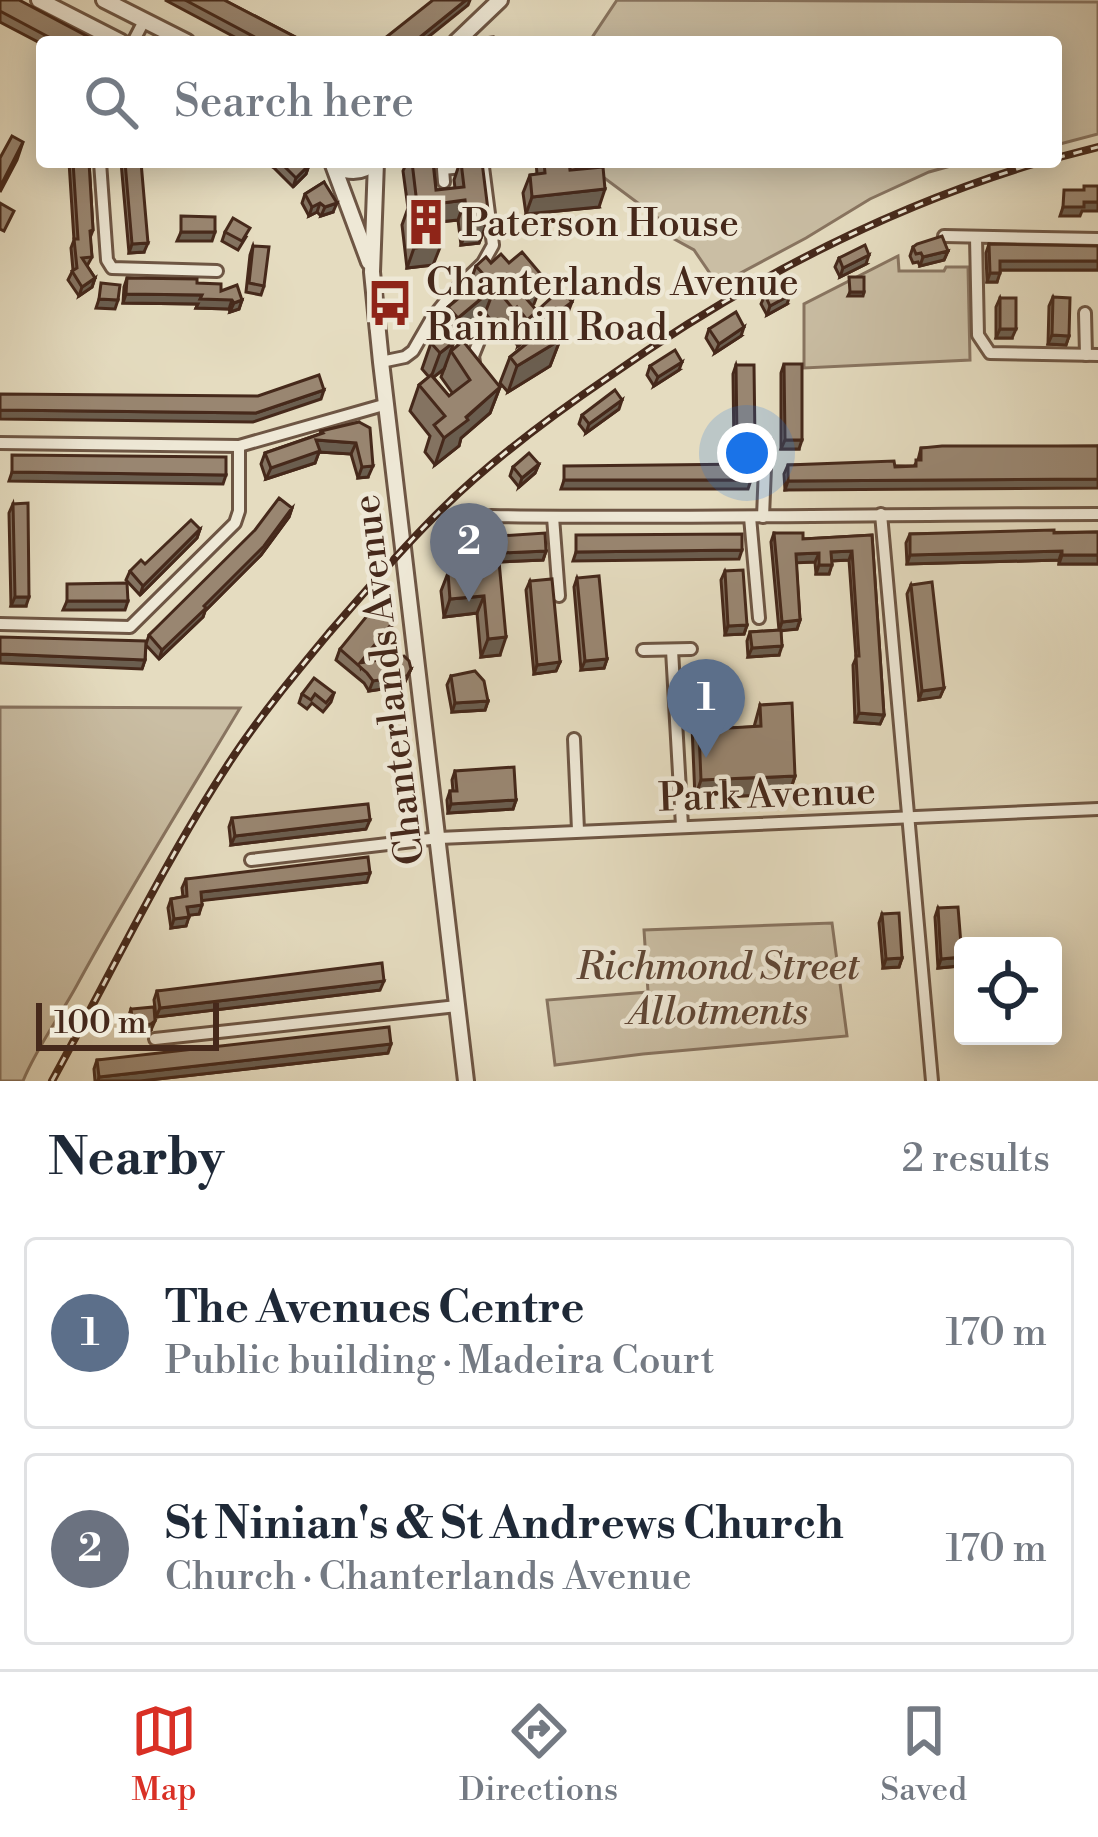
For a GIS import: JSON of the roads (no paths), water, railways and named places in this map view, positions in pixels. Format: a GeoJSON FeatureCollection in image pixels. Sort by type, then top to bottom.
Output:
{"type":"FeatureCollection","features":[{"type":"Feature","properties":{"kind":"street"},"geometry":{"type":"LineString","coordinates":[[39,0],[109,36]]}},
{"type":"Feature","properties":{"kind":"street"},"geometry":{"type":"LineString","coordinates":[[104,0],[175,36]]}},
{"type":"Feature","properties":{"kind":"street"},"geometry":{"type":"LineString","coordinates":[[462,36],[500,0]]}},
{"type":"Feature","properties":{"kind":"street"},"geometry":{"type":"LineString","coordinates":[[136,36],[144,21]]}},
{"type":"Feature","properties":{"kind":"street"},"geometry":{"type":"LineString","coordinates":[[100,168],[106,260],[112,268],[217,271]]}},
{"type":"Feature","properties":{"kind":"street","name":"Chanterlands Avenue"},"geometry":{"type":"LineString","coordinates":[[335,168],[372,272]]}},
{"type":"Feature","properties":{"kind":"street","name":"Chanterlands Avenue"},"geometry":{"type":"LineString","coordinates":[[375,168],[372,272],[466,1081]]}},
{"type":"Feature","properties":{"kind":"street"},"geometry":{"type":"LineString","coordinates":[[443,182],[443,169],[453,168]]}},
{"type":"Feature","properties":{"kind":"street"},"geometry":{"type":"LineString","coordinates":[[381,362],[405,357],[420,344],[432,317],[483,263],[493,245],[483,168]]}},
{"type":"Feature","properties":{"kind":"street"},"geometry":{"type":"LineString","coordinates":[[944,236],[1098,238]]}},
{"type":"Feature","properties":{"kind":"street"},"geometry":{"type":"LineString","coordinates":[[976,237],[978,335],[990,352],[1092,355],[1085,314]]}},
{"type":"Feature","properties":{"kind":"street"},"geometry":{"type":"LineString","coordinates":[[472,356],[479,340]]}},
{"type":"Feature","properties":{"kind":"street"},"geometry":{"type":"LineString","coordinates":[[420,344],[439,354]]}},
{"type":"Feature","properties":{"kind":"street"},"geometry":{"type":"LineString","coordinates":[[458,356],[472,356]]}},
{"type":"Feature","properties":{"kind":"street"},"geometry":{"type":"LineString","coordinates":[[472,356],[480,370]]}},
{"type":"Feature","properties":{"kind":"street"},"geometry":{"type":"LineString","coordinates":[[0,443],[239,446],[387,404]]}},
{"type":"Feature","properties":{"kind":"street"},"geometry":{"type":"LineString","coordinates":[[759,618],[756,517],[766,442]]}},
{"type":"Feature","properties":{"kind":"street"},"geometry":{"type":"LineString","coordinates":[[0,624],[130,627],[235,523],[239,446]]}},
{"type":"Feature","properties":{"kind":"street"},"geometry":{"type":"LineString","coordinates":[[881,514],[932,1081]]}},
{"type":"Feature","properties":{"kind":"street"},"geometry":{"type":"LineString","coordinates":[[491,516],[1098,514]]}},
{"type":"Feature","properties":{"kind":"street"},"geometry":{"type":"LineString","coordinates":[[553,517],[559,596]]}},
{"type":"Feature","properties":{"kind":"street"},"geometry":{"type":"LineString","coordinates":[[643,650],[691,649]]}},
{"type":"Feature","properties":{"kind":"street"},"geometry":{"type":"LineString","coordinates":[[672,650],[682,826]]}},
{"type":"Feature","properties":{"kind":"street"},"geometry":{"type":"LineString","coordinates":[[574,739],[578,830]]}},
{"type":"Feature","properties":{"kind":"street","name":"Park Avenue"},"geometry":{"type":"LineString","coordinates":[[251,860],[439,838],[1098,809]]}},
{"type":"Feature","properties":{"kind":"street"},"geometry":{"type":"LineString","coordinates":[[155,1039],[458,1006]]}},
{"type":"Feature","properties":{"kind":"railway"},"geometry":{"type":"LineString","coordinates":[[1062,156],[1098,147]]}},
{"type":"Feature","properties":{"kind":"railway"},"geometry":{"type":"LineString","coordinates":[[52,1081],[159,880],[240,746],[329,633],[453,498],[518,442],[711,310],[871,225],[1022,168]]}},
{"type":"Feature","properties":{"kind":"place","name":"Paterson House"},"geometry":{"type":"Point","coordinates":[426,222]}},
{"type":"Feature","properties":{"kind":"place","name":"Chanterlands Avenue Rainhill Road"},"geometry":{"type":"Point","coordinates":[390,303]}},
{"type":"Feature","properties":{"kind":"place","name":"St Ninian's & St Andrews Church"},"geometry":{"type":"Point","coordinates":[469,602]}},
{"type":"Feature","properties":{"kind":"place","name":"The Avenues Centre"},"geometry":{"type":"Point","coordinates":[706,758]}},
{"type":"Feature","properties":{"kind":"park label","name":"Richmond Street Allotments"},"geometry":{"type":"Point","coordinates":[718,988]}}]}
